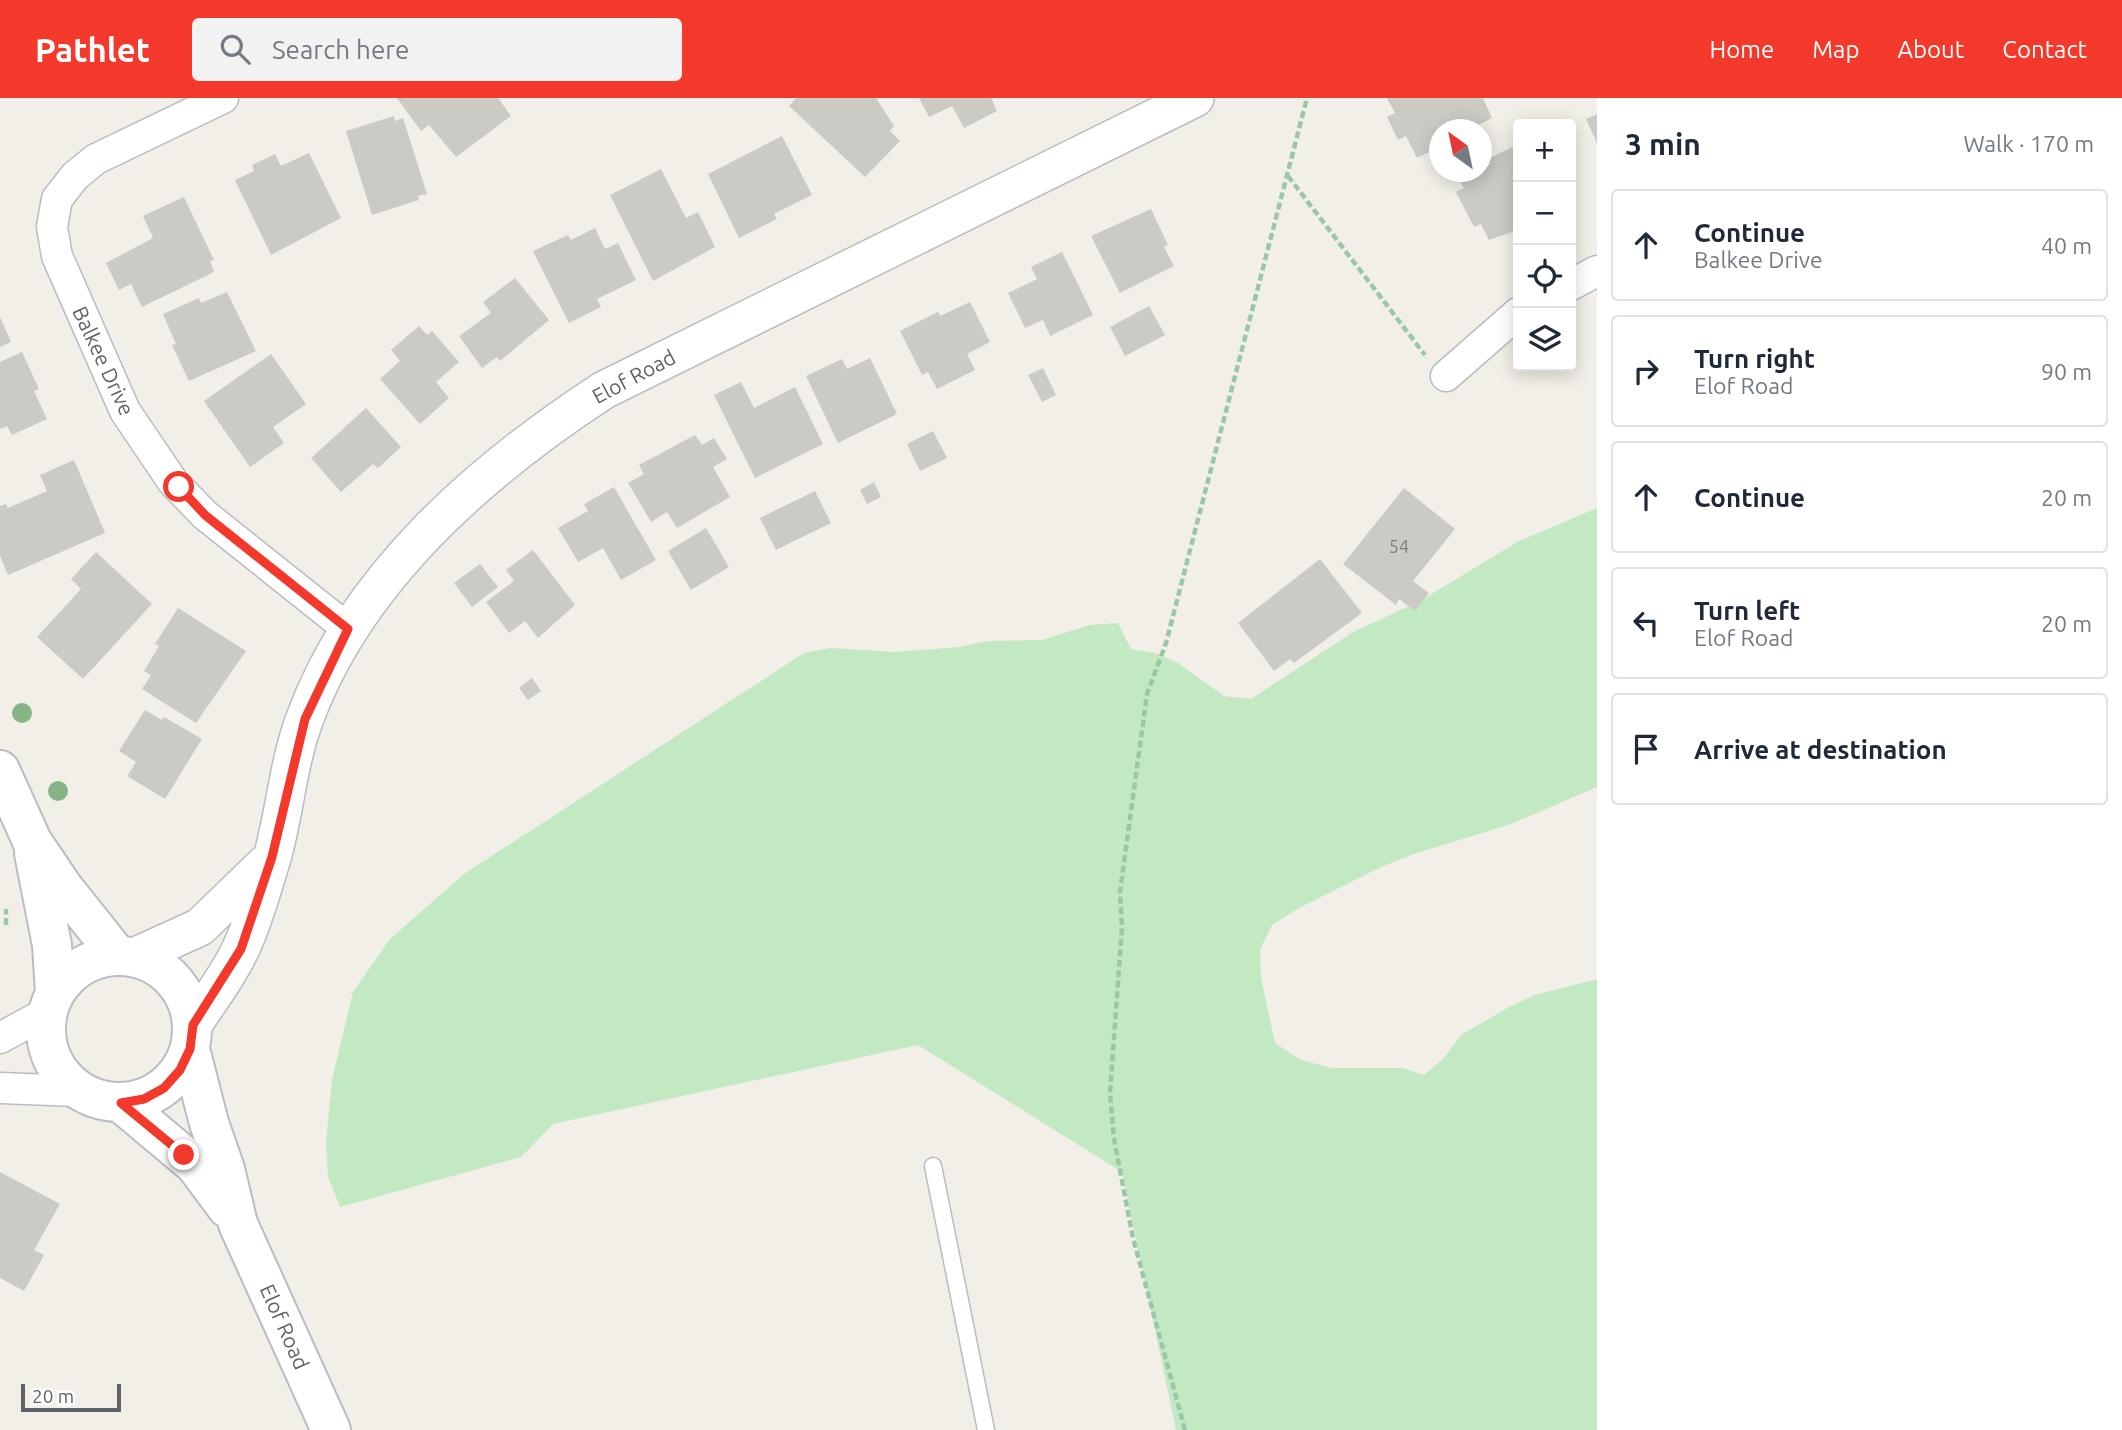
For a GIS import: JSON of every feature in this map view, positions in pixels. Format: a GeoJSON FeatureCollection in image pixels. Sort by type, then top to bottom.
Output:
{"type":"FeatureCollection","features":[{"type":"Feature","properties":{"kind":"main road"},"geometry":{"type":"LineString","coordinates":[[0,770],[32,841],[69,895],[126,957]]}},
{"type":"Feature","properties":{"kind":"main road"},"geometry":{"type":"LineString","coordinates":[[32,841],[52,945],[51,1003],[45,1035],[50,1057],[61,1076],[78,1091],[99,1101],[121,1103],[144,1099],[164,1088],[180,1070],[191,1037],[187,1002],[175,981],[157,966],[126,957],[87,962],[69,975],[51,1003]]}},
{"type":"Feature","properties":{"kind":"main road","name":"Elof Road"},"geometry":{"type":"LineString","coordinates":[[191,1037],[209,1123],[225,1168],[238,1224],[331,1430]]}},
{"type":"Feature","properties":{"kind":"main road","name":"Elof Road"},"geometry":{"type":"LineString","coordinates":[[121,1103],[195,1165],[238,1224]]}},
{"type":"Feature","properties":{"kind":"street","name":"Balkee Drive"},"geometry":{"type":"LineString","coordinates":[[223,98],[96,159],[75,176],[57,199],[52,227],[57,256],[125,411],[173,482],[205,515],[348,629]]}},
{"type":"Feature","properties":{"kind":"street","name":"Elof Road"},"geometry":{"type":"LineString","coordinates":[[191,1037],[241,949],[272,857],[305,719],[348,629],[382,584],[477,483],[533,437],[604,390],[1195,98]]}},
{"type":"Feature","properties":{"kind":"street"},"geometry":{"type":"LineString","coordinates":[[1576,282],[1597,271]]}},
{"type":"Feature","properties":{"kind":"street"},"geometry":{"type":"LineString","coordinates":[[1436,366],[1513,316]]}},
{"type":"Feature","properties":{"kind":"street","name":"Elof Road"},"geometry":{"type":"LineString","coordinates":[[126,957],[201,927],[272,857]]}},
{"type":"Feature","properties":{"kind":"street"},"geometry":{"type":"LineString","coordinates":[[0,1038],[51,1003]]}},
{"type":"Feature","properties":{"kind":"street"},"geometry":{"type":"LineString","coordinates":[[0,1088],[78,1091]]}},
{"type":"Feature","properties":{"kind":"lane"},"geometry":{"type":"LineString","coordinates":[[933,1166],[986,1430]]}},
{"type":"Feature","properties":{"kind":"path"},"geometry":{"type":"LineString","coordinates":[[1185,1430],[1133,1238],[1114,1139],[1110,1093],[1122,927],[1120,892],[1147,694],[1166,643],[1307,98]]}},
{"type":"Feature","properties":{"kind":"path"},"geometry":{"type":"LineString","coordinates":[[1287,175],[1436,366]]}},
{"type":"Feature","properties":{"kind":"green space"},"geometry":{"type":"Polygon","coordinates":[[[1597,508],[1597,787],[1511,824],[1381,867],[1299,908],[1272,925],[1260,950],[1261,978],[1275,1043],[1301,1060],[1332,1068],[1403,1068],[1424,1075],[1443,1059],[1461,1035],[1509,1007],[1535,995],[1597,979],[1597,1430],[1176,1430],[1122,1172],[918,1045],[553,1124],[521,1157],[340,1207],[328,1177],[326,1142],[332,1080],[353,992],[390,939],[464,874],[804,653],[830,648],[895,652],[959,647],[988,641],[1042,640],[1090,625],[1118,623],[1131,649],[1155,653],[1178,663],[1224,696],[1251,699],[1353,632],[1420,601],[1519,541],[1597,508]]]}},
{"type":"Feature","properties":{"kind":"building"},"geometry":{"type":"Polygon","coordinates":[[[397,98],[498,98],[511,116],[456,157],[429,125],[421,131],[397,98]]]}},
{"type":"Feature","properties":{"kind":"building"},"geometry":{"type":"Polygon","coordinates":[[[796,98],[876,98],[894,126],[890,131],[900,141],[865,177],[789,106],[796,98]]]}},
{"type":"Feature","properties":{"kind":"building"},"geometry":{"type":"Polygon","coordinates":[[[919,98],[991,98],[997,111],[964,128],[952,106],[929,117],[919,98]]]}},
{"type":"Feature","properties":{"kind":"building"},"geometry":{"type":"Polygon","coordinates":[[[1387,98],[1483,98],[1492,118],[1429,119],[1429,152],[1417,158],[1406,136],[1398,140],[1387,117],[1395,113],[1387,98]]]}},
{"type":"Feature","properties":{"kind":"building"},"geometry":{"type":"Polygon","coordinates":[[[1597,114],[1597,143],[1586,119],[1597,114]]]}},
{"type":"Feature","properties":{"kind":"building"},"geometry":{"type":"Polygon","coordinates":[[[394,116],[395,121],[403,118],[427,194],[418,196],[419,200],[372,215],[346,131],[394,116]]]}},
{"type":"Feature","properties":{"kind":"building"},"geometry":{"type":"Polygon","coordinates":[[[782,136],[812,195],[774,214],[777,219],[739,238],[708,174],[782,136]]]}},
{"type":"Feature","properties":{"kind":"building"},"geometry":{"type":"Polygon","coordinates":[[[1513,146],[1513,232],[1489,240],[1481,224],[1474,227],[1456,192],[1464,188],[1461,182],[1492,182],[1492,157],[1513,146]]]}},
{"type":"Feature","properties":{"kind":"building"},"geometry":{"type":"Polygon","coordinates":[[[309,153],[341,218],[271,255],[235,180],[254,171],[252,165],[275,154],[281,166],[309,153]]]}},
{"type":"Feature","properties":{"kind":"building"},"geometry":{"type":"Polygon","coordinates":[[[661,169],[686,218],[698,212],[715,247],[653,281],[610,195],[661,169]]]}},
{"type":"Feature","properties":{"kind":"building"},"geometry":{"type":"Polygon","coordinates":[[[184,197],[214,260],[210,261],[214,272],[142,307],[131,284],[119,290],[106,263],[153,238],[143,216],[184,197]]]}},
{"type":"Feature","properties":{"kind":"building"},"geometry":{"type":"Polygon","coordinates":[[[1151,209],[1168,245],[1164,247],[1174,266],[1120,293],[1091,236],[1151,209]]]}},
{"type":"Feature","properties":{"kind":"building"},"geometry":{"type":"Polygon","coordinates":[[[595,228],[605,249],[618,243],[636,280],[597,299],[601,307],[569,323],[533,251],[568,235],[571,240],[595,228]]]}},
{"type":"Feature","properties":{"kind":"building"},"geometry":{"type":"Polygon","coordinates":[[[1062,252],[1093,315],[1050,336],[1043,320],[1025,328],[1008,293],[1037,279],[1031,267],[1062,252]]]}},
{"type":"Feature","properties":{"kind":"building"},"geometry":{"type":"Polygon","coordinates":[[[515,278],[549,320],[500,361],[497,357],[482,368],[459,336],[491,313],[483,302],[515,278]]]}},
{"type":"Feature","properties":{"kind":"building"},"geometry":{"type":"Polygon","coordinates":[[[227,292],[256,351],[189,381],[172,345],[176,344],[163,314],[199,298],[201,303],[227,292]]]}},
{"type":"Feature","properties":{"kind":"building"},"geometry":{"type":"Polygon","coordinates":[[[970,302],[990,342],[967,354],[975,370],[937,389],[928,372],[922,375],[900,331],[938,312],[940,316],[970,302]]]}},
{"type":"Feature","properties":{"kind":"building"},"geometry":{"type":"Polygon","coordinates":[[[1149,306],[1165,335],[1125,356],[1110,327],[1149,306]]]}},
{"type":"Feature","properties":{"kind":"building"},"geometry":{"type":"Polygon","coordinates":[[[0,317],[11,342],[0,347],[0,317]]]}},
{"type":"Feature","properties":{"kind":"building"},"geometry":{"type":"Polygon","coordinates":[[[419,326],[427,335],[432,331],[459,362],[436,382],[449,398],[420,424],[380,379],[400,361],[391,350],[419,326]]]}},
{"type":"Feature","properties":{"kind":"building"},"geometry":{"type":"Polygon","coordinates":[[[22,352],[39,389],[34,391],[47,419],[12,435],[7,426],[0,429],[0,362],[22,352]]]}},
{"type":"Feature","properties":{"kind":"building"},"geometry":{"type":"Polygon","coordinates":[[[271,354],[306,404],[273,427],[284,443],[250,467],[204,401],[271,354]]]}},
{"type":"Feature","properties":{"kind":"building"},"geometry":{"type":"Polygon","coordinates":[[[870,358],[897,414],[838,443],[806,376],[842,359],[847,369],[870,358]]]}},
{"type":"Feature","properties":{"kind":"building"},"geometry":{"type":"Polygon","coordinates":[[[1043,368],[1056,395],[1042,402],[1028,375],[1043,368]]]}},
{"type":"Feature","properties":{"kind":"building"},"geometry":{"type":"Polygon","coordinates":[[[741,382],[754,408],[795,387],[823,444],[755,478],[714,395],[741,382]]]}},
{"type":"Feature","properties":{"kind":"building"},"geometry":{"type":"Polygon","coordinates":[[[366,408],[401,447],[378,468],[373,464],[341,492],[311,458],[366,408]]]}},
{"type":"Feature","properties":{"kind":"building"},"geometry":{"type":"Polygon","coordinates":[[[933,431],[947,458],[920,471],[907,444],[933,431]]]}},
{"type":"Feature","properties":{"kind":"building"},"geometry":{"type":"Polygon","coordinates":[[[695,435],[702,445],[714,438],[727,459],[713,467],[730,497],[677,528],[667,512],[651,522],[628,483],[644,474],[639,465],[695,435]]]}},
{"type":"Feature","properties":{"kind":"building"},"geometry":{"type":"Polygon","coordinates":[[[74,460],[105,533],[8,575],[0,556],[0,506],[6,504],[8,508],[47,491],[40,475],[74,460]]]}},
{"type":"Feature","properties":{"kind":"building"},"geometry":{"type":"Polygon","coordinates":[[[874,482],[881,497],[867,504],[860,490],[874,482]]]}},
{"type":"Feature","properties":{"kind":"building"},"geometry":{"type":"Polygon","coordinates":[[[614,487],[656,560],[621,580],[603,548],[578,562],[558,528],[588,511],[584,504],[614,487]]]}},
{"type":"Feature","properties":{"kind":"building"},"geometry":{"type":"Polygon","coordinates":[[[1404,488],[1455,529],[1413,581],[1429,593],[1415,611],[1399,599],[1396,605],[1343,564],[1404,488]]]}},
{"type":"Feature","properties":{"kind":"building"},"geometry":{"type":"Polygon","coordinates":[[[815,491],[831,523],[776,550],[760,518],[815,491]]]}},
{"type":"Feature","properties":{"kind":"building"},"geometry":{"type":"Polygon","coordinates":[[[706,528],[729,567],[691,590],[668,551],[706,528]]]}},
{"type":"Feature","properties":{"kind":"building"},"geometry":{"type":"Polygon","coordinates":[[[533,550],[575,605],[538,638],[525,621],[509,633],[486,602],[514,581],[506,570],[533,550]]]}},
{"type":"Feature","properties":{"kind":"building"},"geometry":{"type":"Polygon","coordinates":[[[96,552],[152,604],[83,679],[37,637],[81,589],[71,579],[96,552]]]}},
{"type":"Feature","properties":{"kind":"building"},"geometry":{"type":"Polygon","coordinates":[[[1320,559],[1362,613],[1294,663],[1290,659],[1274,671],[1238,623],[1320,559]]]}},
{"type":"Feature","properties":{"kind":"building"},"geometry":{"type":"Polygon","coordinates":[[[480,564],[498,587],[472,607],[454,583],[480,564]]]}},
{"type":"Feature","properties":{"kind":"building"},"geometry":{"type":"Polygon","coordinates":[[[178,608],[246,651],[196,723],[142,689],[151,675],[144,671],[159,646],[155,644],[178,608]]]}},
{"type":"Feature","properties":{"kind":"building"},"geometry":{"type":"Polygon","coordinates":[[[532,678],[541,691],[528,700],[519,688],[532,678]]]}},
{"type":"Feature","properties":{"kind":"building"},"geometry":{"type":"Polygon","coordinates":[[[145,710],[162,720],[164,717],[202,739],[165,799],[127,776],[136,762],[119,751],[145,710]]]}},
{"type":"Feature","properties":{"kind":"building"},"geometry":{"type":"Polygon","coordinates":[[[0,1172],[60,1204],[34,1250],[44,1255],[24,1291],[0,1278],[0,1172]]]}},
{"type":"Feature","properties":{"kind":"route"},"geometry":{"type":"LineString","coordinates":[[179,487],[205,515],[348,629],[305,719],[286,789],[272,857],[241,949],[193,1025],[190,1049],[180,1070],[164,1088],[144,1099],[121,1103],[184,1155]]}}]}
